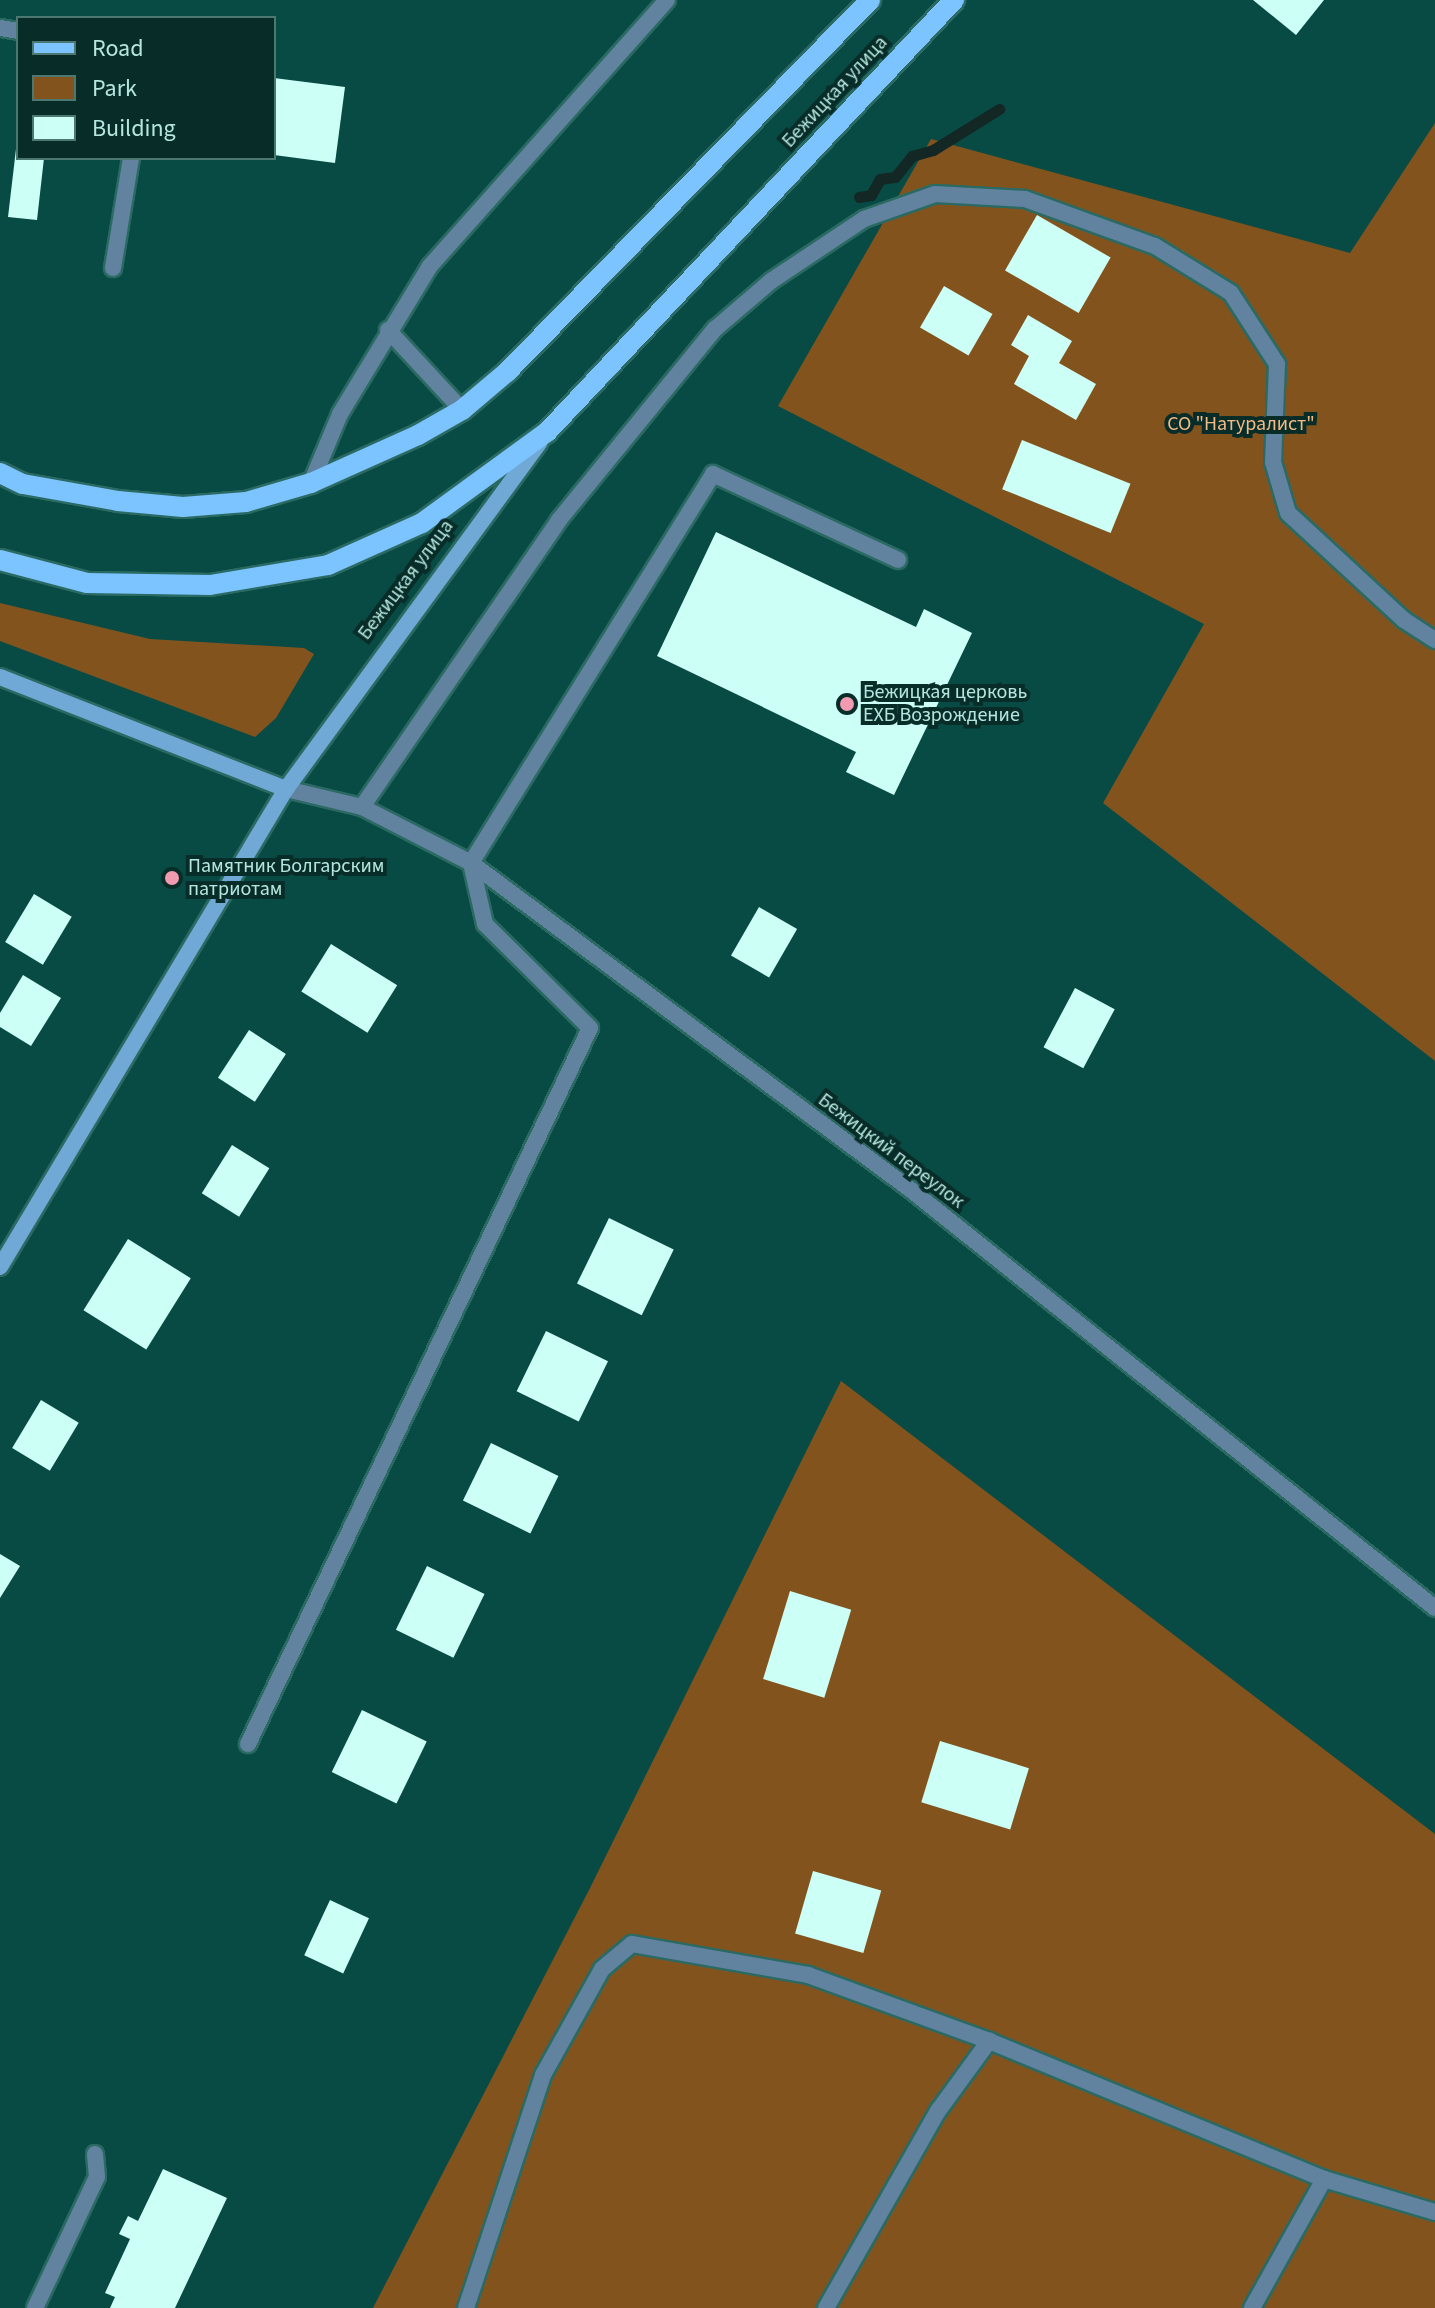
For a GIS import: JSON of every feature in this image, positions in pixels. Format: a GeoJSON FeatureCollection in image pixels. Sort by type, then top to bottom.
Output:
{"type":"FeatureCollection","features":[{"type":"Feature","properties":{"kind":"main road","name":"Бежицкая улица"},"geometry":{"type":"LineString","coordinates":[[0,473],[23,484],[118,501],[183,507],[246,502],[311,483],[462,410],[507,372],[870,0]]}},
{"type":"Feature","properties":{"kind":"main road","name":"Бежицкая улица"},"geometry":{"type":"LineString","coordinates":[[547,432],[954,0]]}},
{"type":"Feature","properties":{"kind":"main road"},"geometry":{"type":"LineString","coordinates":[[0,560],[87,583],[210,585],[328,565],[422,523],[547,432]]}},
{"type":"Feature","properties":{"kind":"street"},"geometry":{"type":"LineString","coordinates":[[311,483],[340,414],[388,330],[430,266],[667,0]]}},
{"type":"Feature","properties":{"kind":"street"},"geometry":{"type":"LineString","coordinates":[[113,268],[131,160]]}},
{"type":"Feature","properties":{"kind":"street"},"geometry":{"type":"LineString","coordinates":[[362,807],[559,520],[715,329],[771,281],[864,219],[935,194],[1025,199],[1155,246],[1231,293],[1277,364],[1273,462],[1288,513],[1404,620],[1435,640]]}},
{"type":"Feature","properties":{"kind":"street"},"geometry":{"type":"LineString","coordinates":[[388,330],[462,410]]}},
{"type":"Feature","properties":{"kind":"street","name":"Бежицкая улица"},"geometry":{"type":"LineString","coordinates":[[0,1267],[286,789],[547,432]]}},
{"type":"Feature","properties":{"kind":"street"},"geometry":{"type":"LineString","coordinates":[[248,1744],[590,1028],[485,924],[471,863],[713,474],[898,560]]}},
{"type":"Feature","properties":{"kind":"street"},"geometry":{"type":"LineString","coordinates":[[0,677],[286,789]]}},
{"type":"Feature","properties":{"kind":"street","name":"Бежицкий переулок"},"geometry":{"type":"LineString","coordinates":[[286,789],[362,807],[471,863],[911,1190],[1435,1608]]}},
{"type":"Feature","properties":{"kind":"street"},"geometry":{"type":"LineString","coordinates":[[466,2308],[543,2075],[602,1969],[632,1944],[808,1975],[989,2041],[1324,2179],[1435,2212]]}},
{"type":"Feature","properties":{"kind":"street"},"geometry":{"type":"LineString","coordinates":[[826,2308],[938,2111],[989,2041]]}},
{"type":"Feature","properties":{"kind":"street"},"geometry":{"type":"LineString","coordinates":[[35,2308],[97,2177],[95,2154]]}},
{"type":"Feature","properties":{"kind":"street"},"geometry":{"type":"LineString","coordinates":[[1252,2308],[1324,2179]]}},
{"type":"Feature","properties":{"kind":"green space","name":"СО \"Натуралист\""},"geometry":{"type":"Polygon","coordinates":[[[1435,123],[1435,1061],[1103,803],[1204,624],[778,406],[931,139],[1350,253],[1435,123]]]}},
{"type":"Feature","properties":{"kind":"green space"},"geometry":{"type":"Polygon","coordinates":[[[0,603],[150,639],[304,648],[314,654],[276,718],[255,737],[0,641],[0,603]]]}},
{"type":"Feature","properties":{"kind":"green space"},"geometry":{"type":"Polygon","coordinates":[[[841,1381],[1435,1834],[1435,2308],[373,2308],[589,1890],[841,1381]]]}},
{"type":"Feature","properties":{"kind":"building"},"geometry":{"type":"Polygon","coordinates":[[[1253,0],[1324,0],[1296,35],[1253,0]]]}},
{"type":"Feature","properties":{"kind":"building"},"geometry":{"type":"Polygon","coordinates":[[[276,78],[345,87],[335,163],[276,155],[276,78]]]}},
{"type":"Feature","properties":{"kind":"building"},"geometry":{"type":"Polygon","coordinates":[[[16,149],[16,160],[44,160],[37,220],[8,217],[16,149]]]}},
{"type":"Feature","properties":{"kind":"building"},"geometry":{"type":"Polygon","coordinates":[[[1037,215],[1111,258],[1079,313],[1005,270],[1037,215]]]}},
{"type":"Feature","properties":{"kind":"building"},"geometry":{"type":"Polygon","coordinates":[[[944,286],[992,314],[968,356],[920,328],[944,286]]]}},
{"type":"Feature","properties":{"kind":"building"},"geometry":{"type":"Polygon","coordinates":[[[1028,315],[1072,341],[1059,363],[1096,384],[1076,420],[1014,384],[1029,356],[1011,345],[1028,315]]]}},
{"type":"Feature","properties":{"kind":"building"},"geometry":{"type":"Polygon","coordinates":[[[1022,440],[1130,484],[1111,533],[1002,489],[1022,440]]]}},
{"type":"Feature","properties":{"kind":"building","name":"Бежицкая церковь ЕХБ Возрождение"},"geometry":{"type":"Polygon","coordinates":[[[716,532],[916,627],[924,609],[972,633],[894,795],[846,772],[856,752],[657,656],[716,532]]]}},
{"type":"Feature","properties":{"kind":"building"},"geometry":{"type":"Polygon","coordinates":[[[34,894],[72,917],[43,965],[5,942],[34,894]]]}},
{"type":"Feature","properties":{"kind":"building"},"geometry":{"type":"Polygon","coordinates":[[[759,907],[797,929],[769,977],[731,955],[759,907]]]}},
{"type":"Feature","properties":{"kind":"building"},"geometry":{"type":"Polygon","coordinates":[[[331,944],[397,985],[367,1033],[301,991],[331,944]]]}},
{"type":"Feature","properties":{"kind":"building"},"geometry":{"type":"Polygon","coordinates":[[[23,975],[61,998],[31,1046],[0,1027],[0,1013],[23,975]]]}},
{"type":"Feature","properties":{"kind":"building"},"geometry":{"type":"Polygon","coordinates":[[[1075,988],[1115,1009],[1083,1068],[1044,1047],[1075,988]]]}},
{"type":"Feature","properties":{"kind":"building"},"geometry":{"type":"Polygon","coordinates":[[[249,1030],[286,1054],[255,1102],[218,1078],[249,1030]]]}},
{"type":"Feature","properties":{"kind":"building"},"geometry":{"type":"Polygon","coordinates":[[[232,1145],[269,1168],[239,1217],[202,1193],[232,1145]]]}},
{"type":"Feature","properties":{"kind":"building"},"geometry":{"type":"Polygon","coordinates":[[[609,1218],[674,1250],[642,1315],[577,1284],[609,1218]]]}},
{"type":"Feature","properties":{"kind":"building"},"geometry":{"type":"Polygon","coordinates":[[[128,1239],[191,1278],[146,1349],[83,1310],[128,1239]]]}},
{"type":"Feature","properties":{"kind":"building"},"geometry":{"type":"Polygon","coordinates":[[[546,1331],[608,1361],[579,1421],[517,1391],[546,1331]]]}},
{"type":"Feature","properties":{"kind":"building"},"geometry":{"type":"Polygon","coordinates":[[[41,1400],[79,1423],[50,1471],[12,1448],[41,1400]]]}},
{"type":"Feature","properties":{"kind":"building"},"geometry":{"type":"Polygon","coordinates":[[[491,1443],[558,1476],[530,1533],[463,1501],[491,1443]]]}},
{"type":"Feature","properties":{"kind":"building"},"geometry":{"type":"Polygon","coordinates":[[[0,1554],[20,1566],[0,1598],[0,1554]]]}},
{"type":"Feature","properties":{"kind":"building"},"geometry":{"type":"Polygon","coordinates":[[[427,1566],[485,1594],[453,1658],[396,1630],[427,1566]]]}},
{"type":"Feature","properties":{"kind":"building"},"geometry":{"type":"Polygon","coordinates":[[[790,1591],[851,1610],[824,1698],[763,1679],[790,1591]]]}},
{"type":"Feature","properties":{"kind":"building"},"geometry":{"type":"Polygon","coordinates":[[[362,1710],[427,1742],[396,1804],[332,1772],[362,1710]]]}},
{"type":"Feature","properties":{"kind":"building"},"geometry":{"type":"Polygon","coordinates":[[[940,1741],[1029,1768],[1010,1829],[921,1802],[940,1741]]]}},
{"type":"Feature","properties":{"kind":"building"},"geometry":{"type":"Polygon","coordinates":[[[813,1871],[881,1891],[863,1953],[795,1933],[813,1871]]]}},
{"type":"Feature","properties":{"kind":"building"},"geometry":{"type":"Polygon","coordinates":[[[330,1900],[369,1918],[343,1973],[304,1955],[330,1900]]]}},
{"type":"Feature","properties":{"kind":"building"},"geometry":{"type":"Polygon","coordinates":[[[163,2169],[227,2198],[175,2308],[110,2308],[115,2297],[105,2293],[130,2239],[119,2234],[128,2216],[138,2221],[163,2169]]]}},
{"type":"Feature","properties":{"kind":"waterway"},"geometry":{"type":"LineString","coordinates":[[859,197],[871,195],[880,179],[895,177],[912,156],[933,150],[999,109]]}},
{"type":"Feature","properties":{"kind":"place","name":"Бежицкая церковь ЕХБ Возрождение"},"geometry":{"type":"Point","coordinates":[847,704]}},
{"type":"Feature","properties":{"kind":"place","name":"Памятник Болгарским патриотам"},"geometry":{"type":"Point","coordinates":[172,878]}}]}
